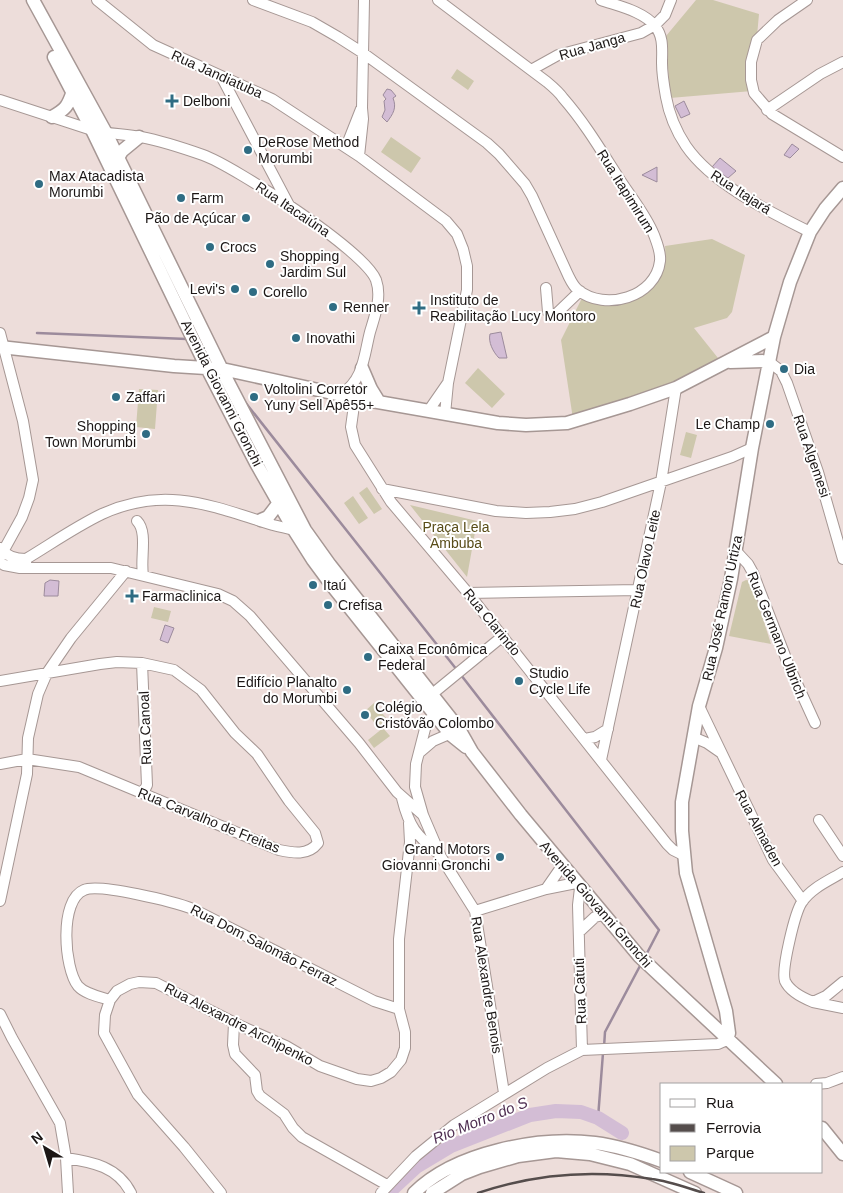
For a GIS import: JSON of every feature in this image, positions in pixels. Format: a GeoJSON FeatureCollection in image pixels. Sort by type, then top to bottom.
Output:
{"type":"FeatureCollection","features":[{"type":"Feature","properties":{"kind":"main road","name":"Avenida Giovanni Gronchi"},"geometry":{"type":"LineString","coordinates":[[23,0],[73,91],[207,368],[278,504],[330,565],[431,695],[442,715]]}},
{"type":"Feature","properties":{"kind":"main road","name":"Avenida Giovanni Gronchi"},"geometry":{"type":"LineString","coordinates":[[33,0],[106,133],[209,340],[313,560],[330,583],[442,715],[578,886],[639,956],[726,1040],[775,1083]]}},
{"type":"Feature","properties":{"kind":"main road"},"geometry":{"type":"LineString","coordinates":[[52,117],[63,111],[69,104],[73,91]]}},
{"type":"Feature","properties":{"kind":"main road"},"geometry":{"type":"LineString","coordinates":[[112,172],[117,158],[130,143],[139,137]]}},
{"type":"Feature","properties":{"kind":"main road","name":"Rua José Ramon Urtiza"},"geometry":{"type":"LineString","coordinates":[[726,1040],[729,1033],[726,1011],[691,894],[684,855],[682,802],[699,706],[716,648],[774,337],[790,282],[810,232],[825,209],[843,188]]}},
{"type":"Feature","properties":{"kind":"main road"},"geometry":{"type":"LineString","coordinates":[[2,347],[174,366],[222,369],[355,398],[498,423],[526,425],[567,423],[591,417],[676,388],[774,337]]}},
{"type":"Feature","properties":{"kind":"main road"},"geometry":{"type":"LineString","coordinates":[[174,366],[188,360],[200,351],[209,340]]}},
{"type":"Feature","properties":{"kind":"main road"},"geometry":{"type":"LineString","coordinates":[[727,362],[768,361]]}},
{"type":"Feature","properties":{"kind":"main road"},"geometry":{"type":"LineString","coordinates":[[362,368],[379,402]]}},
{"type":"Feature","properties":{"kind":"main road"},"geometry":{"type":"LineString","coordinates":[[261,520],[268,516],[278,504]]}},
{"type":"Feature","properties":{"kind":"main road"},"geometry":{"type":"LineString","coordinates":[[823,1129],[841,1148]]}},
{"type":"Feature","properties":{"kind":"main road"},"geometry":{"type":"LineString","coordinates":[[414,1193],[430,1179],[458,1164],[480,1155],[519,1146],[558,1142],[594,1143],[632,1150],[660,1160]]}},
{"type":"Feature","properties":{"kind":"main road"},"geometry":{"type":"LineString","coordinates":[[432,1193],[462,1174],[518,1156],[556,1151],[590,1154],[630,1164],[695,1193]]}},
{"type":"Feature","properties":{"kind":"main road"},"geometry":{"type":"LineString","coordinates":[[692,1173],[736,1193]]}},
{"type":"Feature","properties":{"kind":"street","name":"Rua Jandiatuba"},"geometry":{"type":"LineString","coordinates":[[97,0],[153,45],[272,99],[346,147],[446,221],[457,234],[466,266],[467,290],[448,383],[445,414]]}},
{"type":"Feature","properties":{"kind":"street"},"geometry":{"type":"LineString","coordinates":[[253,0],[312,22],[363,53],[487,143],[512,168],[532,196],[568,275],[580,292],[556,314],[552,314],[548,312],[546,288]]}},
{"type":"Feature","properties":{"kind":"street"},"geometry":{"type":"LineString","coordinates":[[359,156],[363,119],[364,0]]}},
{"type":"Feature","properties":{"kind":"street","name":"Rua Itapimirum"},"geometry":{"type":"LineString","coordinates":[[438,0],[532,70],[563,97],[648,224],[658,245],[660,259],[658,270],[647,286],[637,293],[619,300],[609,301],[597,299],[580,292]]}},
{"type":"Feature","properties":{"kind":"street"},"geometry":{"type":"LineString","coordinates":[[601,0],[642,16],[655,25],[666,15],[671,0]]}},
{"type":"Feature","properties":{"kind":"street"},"geometry":{"type":"LineString","coordinates":[[807,0],[766,30],[757,40],[750,70],[750,80],[754,93],[767,110],[843,157]]}},
{"type":"Feature","properties":{"kind":"street","name":"Rua Janga"},"geometry":{"type":"LineString","coordinates":[[532,70],[558,55],[641,32],[655,25]]}},
{"type":"Feature","properties":{"kind":"street","name":"Rua Itajará"},"geometry":{"type":"LineString","coordinates":[[655,25],[660,34],[666,97],[670,115],[689,150],[708,170],[728,186],[810,232]]}},
{"type":"Feature","properties":{"kind":"street"},"geometry":{"type":"LineString","coordinates":[[767,110],[820,74],[843,62]]}},
{"type":"Feature","properties":{"kind":"street"},"geometry":{"type":"LineString","coordinates":[[221,76],[290,208]]}},
{"type":"Feature","properties":{"kind":"street","name":"Rua Itacaiúna"},"geometry":{"type":"LineString","coordinates":[[0,100],[92,130],[158,141],[205,156],[247,178],[329,233],[366,265],[376,280],[378,300],[362,368],[355,383],[341,394]]}},
{"type":"Feature","properties":{"kind":"street"},"geometry":{"type":"LineString","coordinates":[[346,147],[362,108]]}},
{"type":"Feature","properties":{"kind":"street"},"geometry":{"type":"LineString","coordinates":[[0,333],[2,347],[24,421],[33,480],[22,517],[1,555]]}},
{"type":"Feature","properties":{"kind":"street","name":"Rua Algemesi"},"geometry":{"type":"LineString","coordinates":[[768,361],[781,371],[786,383],[818,472],[843,559]]}},
{"type":"Feature","properties":{"kind":"street","name":"Rua Jandiatuba"},"geometry":{"type":"LineString","coordinates":[[429,410],[448,383]]}},
{"type":"Feature","properties":{"kind":"street","name":"Rua Olavo Leite"},"geometry":{"type":"LineString","coordinates":[[601,760],[661,482],[676,388]]}},
{"type":"Feature","properties":{"kind":"street","name":"Rua Clarindo"},"geometry":{"type":"LineString","coordinates":[[355,398],[351,434],[362,458],[391,502],[503,636],[667,844],[684,855]]}},
{"type":"Feature","properties":{"kind":"street"},"geometry":{"type":"LineString","coordinates":[[382,489],[486,509],[526,513],[563,510],[589,506],[661,482],[752,448]]}},
{"type":"Feature","properties":{"kind":"street"},"geometry":{"type":"LineString","coordinates":[[26,563],[63,535],[104,514],[138,502],[176,500],[206,503],[300,530]]}},
{"type":"Feature","properties":{"kind":"street"},"geometry":{"type":"LineString","coordinates":[[137,521],[141,525],[143,533],[141,565],[143,575]]}},
{"type":"Feature","properties":{"kind":"street","name":"Rua Germano Ulbrich"},"geometry":{"type":"LineString","coordinates":[[735,550],[748,564],[753,573],[792,675],[815,723]]}},
{"type":"Feature","properties":{"kind":"street","name":"Rua Alexandre Benois"},"geometry":{"type":"LineString","coordinates":[[1,555],[26,563],[104,567],[126,571],[218,594],[240,606],[359,744],[406,809],[420,839],[441,857]]}},
{"type":"Feature","properties":{"kind":"street"},"geometry":{"type":"LineString","coordinates":[[0,901],[27,774],[28,738],[38,694],[47,673],[71,638],[126,571]]}},
{"type":"Feature","properties":{"kind":"street"},"geometry":{"type":"LineString","coordinates":[[468,593],[638,590]]}},
{"type":"Feature","properties":{"kind":"street"},"geometry":{"type":"LineString","coordinates":[[431,695],[503,636]]}},
{"type":"Feature","properties":{"kind":"street","name":"Rua Carvalho de Freitas"},"geometry":{"type":"LineString","coordinates":[[0,682],[100,664],[142,663],[174,670],[196,684],[235,733],[257,754],[289,801],[315,833],[318,843],[314,848],[304,852],[297,853],[278,850],[79,767],[27,759],[0,764]]}},
{"type":"Feature","properties":{"kind":"street","name":"Rua Canoal"},"geometry":{"type":"LineString","coordinates":[[142,663],[148,785],[143,793]]}},
{"type":"Feature","properties":{"kind":"street","name":"Rua Almaden"},"geometry":{"type":"LineString","coordinates":[[699,706],[773,860],[802,901]]}},
{"type":"Feature","properties":{"kind":"street","name":"Rua Alexandre Archipenko"},"geometry":{"type":"LineString","coordinates":[[423,815],[415,788],[416,764],[429,720],[442,715]]}},
{"type":"Feature","properties":{"kind":"street"},"geometry":{"type":"LineString","coordinates":[[585,739],[595,737],[608,729]]}},
{"type":"Feature","properties":{"kind":"street"},"geometry":{"type":"LineString","coordinates":[[419,753],[433,741],[455,732]]}},
{"type":"Feature","properties":{"kind":"street"},"geometry":{"type":"LineString","coordinates":[[693,737],[707,743],[721,753]]}},
{"type":"Feature","properties":{"kind":"street","name":"Rua Alexandre Archipenko"},"geometry":{"type":"LineString","coordinates":[[110,1000],[122,987],[148,981],[168,988],[234,1023],[286,1046],[320,1066],[357,1079],[371,1081],[391,1072],[400,1060],[405,1048],[405,1032],[399,1009],[399,938],[410,842],[406,809],[415,788]]}},
{"type":"Feature","properties":{"kind":"street","name":"Rua Alexandre Benois"},"geometry":{"type":"LineString","coordinates":[[406,809],[423,815],[441,857],[475,911],[504,1093]]}},
{"type":"Feature","properties":{"kind":"street"},"geometry":{"type":"LineString","coordinates":[[819,820],[843,856]]}},
{"type":"Feature","properties":{"kind":"street","name":"Rua Alexandre Archipenko"},"geometry":{"type":"LineString","coordinates":[[408,865],[427,826]]}},
{"type":"Feature","properties":{"kind":"street"},"geometry":{"type":"LineString","coordinates":[[546,889],[562,866]]}},
{"type":"Feature","properties":{"kind":"street"},"geometry":{"type":"LineString","coordinates":[[843,872],[814,890],[802,901],[794,924],[784,966],[785,981],[798,995],[813,1002],[843,1008]]}},
{"type":"Feature","properties":{"kind":"street"},"geometry":{"type":"LineString","coordinates":[[475,911],[546,889],[578,886]]}},
{"type":"Feature","properties":{"kind":"street","name":"Rua Catuti"},"geometry":{"type":"LineString","coordinates":[[578,886],[582,1050]]}},
{"type":"Feature","properties":{"kind":"street","name":"Rua Dom Salomão Ferraz"},"geometry":{"type":"LineString","coordinates":[[110,1000],[80,988],[68,964],[66,950],[69,910],[75,896],[85,889],[101,889],[136,895],[172,902],[193,909],[374,1002],[399,1009]]}},
{"type":"Feature","properties":{"kind":"street"},"geometry":{"type":"LineString","coordinates":[[579,932],[595,917],[603,915]]}},
{"type":"Feature","properties":{"kind":"street"},"geometry":{"type":"LineString","coordinates":[[813,1002],[826,996],[843,982]]}},
{"type":"Feature","properties":{"kind":"street"},"geometry":{"type":"LineString","coordinates":[[110,1000],[103,1023],[104,1034],[133,1088],[222,1193]]}},
{"type":"Feature","properties":{"kind":"street"},"geometry":{"type":"LineString","coordinates":[[0,1014],[60,1123],[66,1158],[68,1193]]}},
{"type":"Feature","properties":{"kind":"street"},"geometry":{"type":"LineString","coordinates":[[234,1023],[233,1045],[235,1054],[255,1075],[257,1092],[260,1096],[284,1114],[293,1128],[302,1137],[384,1189],[416,1156],[454,1125],[504,1093],[582,1050],[718,1044],[726,1040]]}},
{"type":"Feature","properties":{"kind":"street"},"geometry":{"type":"LineString","coordinates":[[823,1085],[843,1077]]}},
{"type":"Feature","properties":{"kind":"street"},"geometry":{"type":"LineString","coordinates":[[66,1158],[92,1162],[113,1171],[123,1179],[131,1193]]}},
{"type":"Feature","properties":{"kind":"green space"},"geometry":{"type":"Polygon","coordinates":[[[696,0],[713,0],[759,14],[752,91],[670,98],[666,36],[696,0]]]}},
{"type":"Feature","properties":{"kind":"green space"},"geometry":{"type":"Polygon","coordinates":[[[457,69],[474,81],[468,90],[451,78],[457,69]]]}},
{"type":"Feature","properties":{"kind":"green space"},"geometry":{"type":"Polygon","coordinates":[[[391,137],[421,158],[411,173],[381,152],[391,137]]]}},
{"type":"Feature","properties":{"kind":"green space"},"geometry":{"type":"Polygon","coordinates":[[[712,239],[745,255],[732,312],[727,318],[694,328],[722,363],[683,381],[573,419],[561,340],[582,298],[612,305],[638,299],[654,286],[659,278],[665,258],[665,246],[712,239]]]}},
{"type":"Feature","properties":{"kind":"green space"},"geometry":{"type":"Polygon","coordinates":[[[478,368],[505,394],[492,408],[465,383],[478,368]]]}},
{"type":"Feature","properties":{"kind":"green space"},"geometry":{"type":"Polygon","coordinates":[[[139,389],[158,390],[155,429],[136,427],[139,389]]]}},
{"type":"Feature","properties":{"kind":"green space"},"geometry":{"type":"Polygon","coordinates":[[[686,432],[697,435],[691,458],[680,455],[686,432]]]}},
{"type":"Feature","properties":{"kind":"green space"},"geometry":{"type":"Polygon","coordinates":[[[367,487],[382,509],[374,514],[359,493],[367,487]]]}},
{"type":"Feature","properties":{"kind":"green space"},"geometry":{"type":"Polygon","coordinates":[[[353,496],[368,518],[359,524],[344,503],[353,496]]]}},
{"type":"Feature","properties":{"kind":"green space","name":"Praça Lela Ambuba"},"geometry":{"type":"Polygon","coordinates":[[[410,505],[477,521],[467,577],[410,505]]]}},
{"type":"Feature","properties":{"kind":"green space"},"geometry":{"type":"Polygon","coordinates":[[[746,580],[751,581],[771,644],[729,636],[742,582],[746,580]]]}},
{"type":"Feature","properties":{"kind":"green space"},"geometry":{"type":"Polygon","coordinates":[[[154,607],[171,611],[168,622],[151,618],[154,607]]]}},
{"type":"Feature","properties":{"kind":"green space"},"geometry":{"type":"Polygon","coordinates":[[[374,703],[387,719],[378,727],[365,711],[374,703]]]}},
{"type":"Feature","properties":{"kind":"green space"},"geometry":{"type":"Polygon","coordinates":[[[383,728],[390,736],[374,748],[368,740],[383,728]]]}},
{"type":"Feature","properties":{"kind":"shaded area"},"geometry":{"type":"Polygon","coordinates":[[[387,89],[391,90],[396,96],[393,98],[394,111],[387,122],[382,117],[385,110],[384,101],[386,99],[383,95],[387,89]]]}},
{"type":"Feature","properties":{"kind":"shaded area"},"geometry":{"type":"Polygon","coordinates":[[[684,101],[690,114],[681,118],[675,106],[684,101]]]}},
{"type":"Feature","properties":{"kind":"shaded area"},"geometry":{"type":"Polygon","coordinates":[[[792,144],[799,149],[790,158],[784,155],[792,144]]]}},
{"type":"Feature","properties":{"kind":"shaded area"},"geometry":{"type":"Polygon","coordinates":[[[720,158],[736,171],[728,178],[712,167],[720,158]]]}},
{"type":"Feature","properties":{"kind":"shaded area"},"geometry":{"type":"Polygon","coordinates":[[[657,167],[657,182],[642,175],[657,167]]]}},
{"type":"Feature","properties":{"kind":"shaded area"},"geometry":{"type":"Polygon","coordinates":[[[501,332],[507,358],[499,358],[490,344],[490,334],[501,332]]]}},
{"type":"Feature","properties":{"kind":"shaded area"},"geometry":{"type":"Polygon","coordinates":[[[50,580],[59,581],[58,596],[44,596],[45,583],[50,580]]]}},
{"type":"Feature","properties":{"kind":"shaded area"},"geometry":{"type":"Polygon","coordinates":[[[165,625],[174,628],[168,643],[160,640],[165,625]]]}},
{"type":"Feature","properties":{"kind":"waterway"},"geometry":{"type":"LineString","coordinates":[[37,333],[187,339]]}},
{"type":"Feature","properties":{"kind":"waterway"},"geometry":{"type":"LineString","coordinates":[[245,402],[457,670]]}},
{"type":"Feature","properties":{"kind":"waterway"},"geometry":{"type":"LineString","coordinates":[[461,675],[659,930],[646,955]]}},
{"type":"Feature","properties":{"kind":"waterway"},"geometry":{"type":"LineString","coordinates":[[604,1047],[605,1032],[641,964]]}},
{"type":"Feature","properties":{"kind":"waterway"},"geometry":{"type":"LineString","coordinates":[[598,1118],[603,1053]]}},
{"type":"Feature","properties":{"kind":"waterway","name":"Rio Morro do S"},"geometry":{"type":"LineString","coordinates":[[388,1193],[416,1167],[451,1146],[530,1115],[556,1111],[581,1112],[598,1118],[622,1133]]}},
{"type":"Feature","properties":{"kind":"railway"},"geometry":{"type":"LineString","coordinates":[[478,1193],[521,1181],[586,1174],[608,1174],[658,1180],[704,1193]]}},
{"type":"Feature","properties":{"kind":"place","name":"Delboni"},"geometry":{"type":"Point","coordinates":[172,101]}},
{"type":"Feature","properties":{"kind":"place","name":"DeRose Method Morumbi"},"geometry":{"type":"Point","coordinates":[248,150]}},
{"type":"Feature","properties":{"kind":"place","name":"Max Atacadista Morumbi"},"geometry":{"type":"Point","coordinates":[39,184]}},
{"type":"Feature","properties":{"kind":"place","name":"Farm"},"geometry":{"type":"Point","coordinates":[181,198]}},
{"type":"Feature","properties":{"kind":"place","name":"Pão de Açúcar"},"geometry":{"type":"Point","coordinates":[246,218]}},
{"type":"Feature","properties":{"kind":"place","name":"Crocs"},"geometry":{"type":"Point","coordinates":[210,247]}},
{"type":"Feature","properties":{"kind":"place","name":"Shopping Jardim Sul"},"geometry":{"type":"Point","coordinates":[270,264]}},
{"type":"Feature","properties":{"kind":"place","name":"Levi's"},"geometry":{"type":"Point","coordinates":[235,289]}},
{"type":"Feature","properties":{"kind":"place","name":"Corello"},"geometry":{"type":"Point","coordinates":[253,292]}},
{"type":"Feature","properties":{"kind":"place","name":"Renner"},"geometry":{"type":"Point","coordinates":[333,307]}},
{"type":"Feature","properties":{"kind":"place","name":"Instituto de Reabilitação Lucy Montoro"},"geometry":{"type":"Point","coordinates":[419,308]}},
{"type":"Feature","properties":{"kind":"place","name":"Inovathi"},"geometry":{"type":"Point","coordinates":[296,338]}},
{"type":"Feature","properties":{"kind":"place","name":"Dia"},"geometry":{"type":"Point","coordinates":[784,369]}},
{"type":"Feature","properties":{"kind":"place","name":"Zaffari"},"geometry":{"type":"Point","coordinates":[116,397]}},
{"type":"Feature","properties":{"kind":"place","name":"Voltolini Corretor Yuny Sell Apê55+"},"geometry":{"type":"Point","coordinates":[254,397]}},
{"type":"Feature","properties":{"kind":"place","name":"Le Champ"},"geometry":{"type":"Point","coordinates":[770,424]}},
{"type":"Feature","properties":{"kind":"place","name":"Shopping Town Morumbi"},"geometry":{"type":"Point","coordinates":[146,434]}},
{"type":"Feature","properties":{"kind":"place","name":"Itaú"},"geometry":{"type":"Point","coordinates":[313,585]}},
{"type":"Feature","properties":{"kind":"place","name":"Farmaclinica"},"geometry":{"type":"Point","coordinates":[132,596]}},
{"type":"Feature","properties":{"kind":"place","name":"Crefisa"},"geometry":{"type":"Point","coordinates":[328,605]}},
{"type":"Feature","properties":{"kind":"place","name":"Caixa Econômica Federal"},"geometry":{"type":"Point","coordinates":[368,657]}},
{"type":"Feature","properties":{"kind":"place","name":"Studio Cycle Life"},"geometry":{"type":"Point","coordinates":[519,681]}},
{"type":"Feature","properties":{"kind":"place","name":"Edifício Planalto do Morumbi"},"geometry":{"type":"Point","coordinates":[347,690]}},
{"type":"Feature","properties":{"kind":"place","name":"Colégio Cristóvão Colombo"},"geometry":{"type":"Point","coordinates":[365,715]}},
{"type":"Feature","properties":{"kind":"place","name":"Grand Motors Giovanni Gronchi"},"geometry":{"type":"Point","coordinates":[500,857]}}]}
